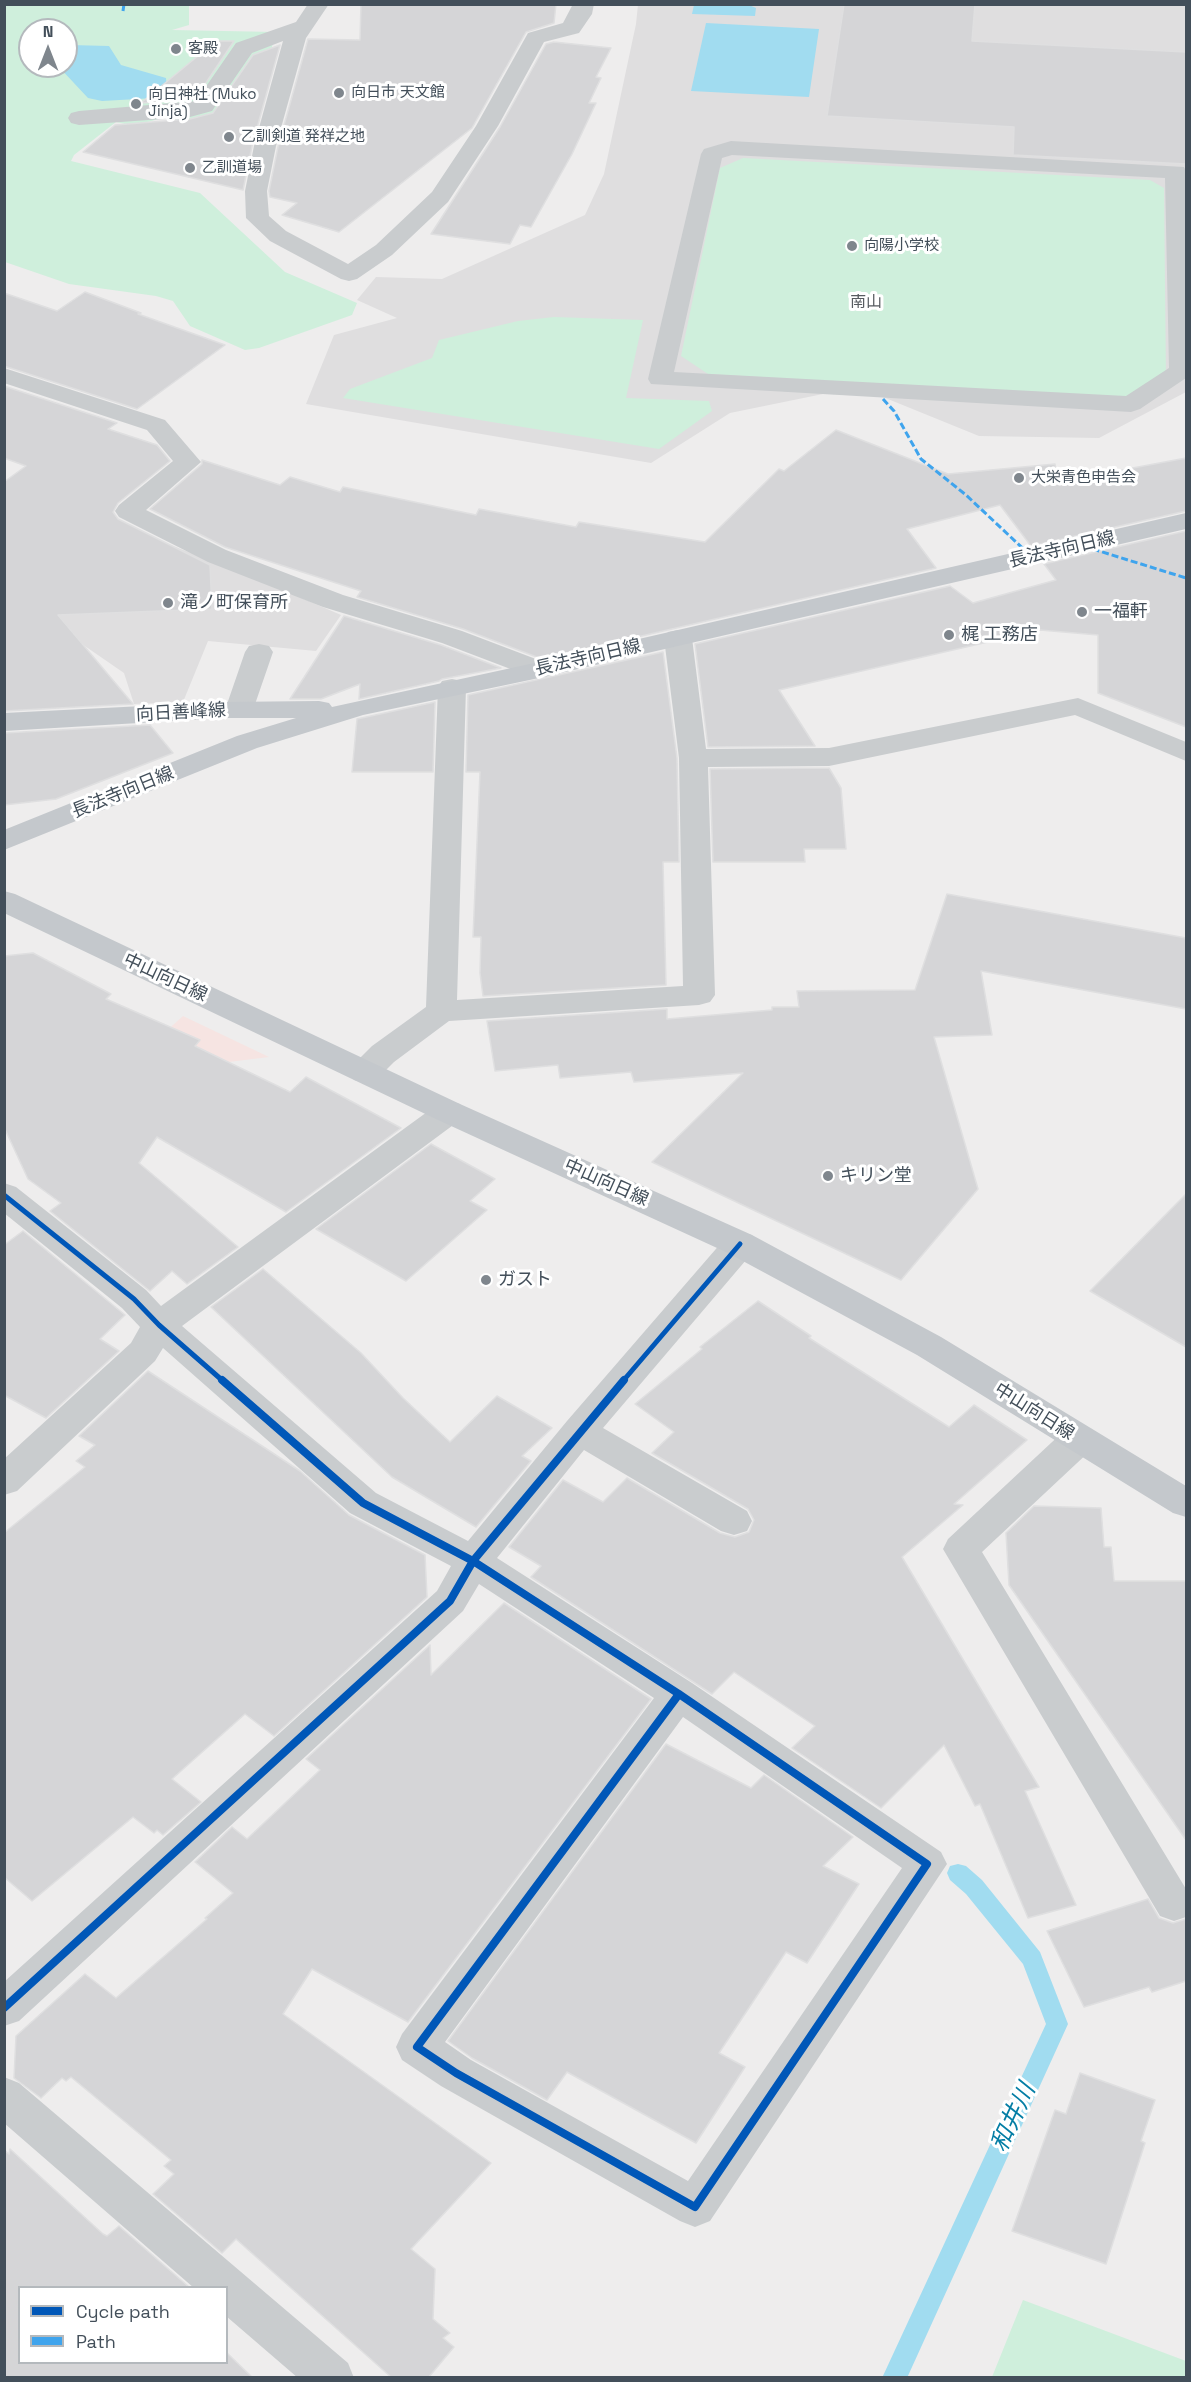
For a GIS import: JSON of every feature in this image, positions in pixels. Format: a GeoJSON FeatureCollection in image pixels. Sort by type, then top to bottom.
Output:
{"type":"FeatureCollection","features":[{"type":"Feature","properties":{"kind":"main road","name":"長法寺向日線"},"geometry":{"type":"LineString","coordinates":[[4,841],[247,742],[357,708],[539,670],[1186,521]]}},
{"type":"Feature","properties":{"kind":"main road","name":"向日善峰線"},"geometry":{"type":"LineString","coordinates":[[4,722],[239,710],[357,708]]}},
{"type":"Feature","properties":{"kind":"main road","name":"中山向日線"},"geometry":{"type":"LineString","coordinates":[[4,902],[449,1112],[740,1244],[929,1346],[1186,1503]]}},
{"type":"Feature","properties":{"kind":"street"},"geometry":{"type":"LineString","coordinates":[[319,4],[295,38],[265,146],[256,191],[258,218],[278,236],[349,274],[384,250],[440,197],[487,126],[536,38],[571,28],[581,14],[584,4]]}},
{"type":"Feature","properties":{"kind":"street"},"geometry":{"type":"LineString","coordinates":[[79,118],[190,110],[204,106],[244,48],[304,26]]}},
{"type":"Feature","properties":{"kind":"street"},"geometry":{"type":"LineString","coordinates":[[894,411],[959,395],[1131,404],[1181,371],[1176,172],[731,148],[712,154],[660,379],[959,395]]}},
{"type":"Feature","properties":{"kind":"street"},"geometry":{"type":"LineString","coordinates":[[4,375],[156,425],[188,462],[128,511],[217,556],[322,597],[452,637],[539,670]]}},
{"type":"Feature","properties":{"kind":"street"},"geometry":{"type":"LineString","coordinates":[[365,1072],[383,1054],[441,1011],[699,995],[693,758],[678,638]]}},
{"type":"Feature","properties":{"kind":"street"},"geometry":{"type":"LineString","coordinates":[[239,710],[259,652]]}},
{"type":"Feature","properties":{"kind":"street"},"geometry":{"type":"LineString","coordinates":[[441,1011],[452,687]]}},
{"type":"Feature","properties":{"kind":"street"},"geometry":{"type":"LineString","coordinates":[[693,758],[829,757],[1078,706],[1186,752]]}},
{"type":"Feature","properties":{"kind":"street"},"geometry":{"type":"LineString","coordinates":[[4,1481],[143,1352],[159,1325],[449,1112]]}},
{"type":"Feature","properties":{"kind":"street"},"geometry":{"type":"LineString","coordinates":[[4,1195],[134,1299],[159,1325],[363,1503],[472,1561],[679,1694],[927,1864],[695,2207],[456,2073],[417,2047],[679,1694]]}},
{"type":"Feature","properties":{"kind":"street"},"geometry":{"type":"LineString","coordinates":[[4,2008],[450,1601],[472,1561],[740,1244]]}},
{"type":"Feature","properties":{"kind":"street"},"geometry":{"type":"LineString","coordinates":[[580,1431],[734,1521]]}},
{"type":"Feature","properties":{"kind":"street"},"geometry":{"type":"LineString","coordinates":[[1079,1439],[961,1549],[1174,1904]]}},
{"type":"Feature","properties":{"kind":"street"},"geometry":{"type":"LineString","coordinates":[[4,2096],[225,2286]]}},
{"type":"Feature","properties":{"kind":"street"},"geometry":{"type":"LineString","coordinates":[[228,2289],[332,2378]]}},
{"type":"Feature","properties":{"kind":"shaded area","name":"向陽小学校"},"geometry":{"type":"Polygon","coordinates":[[[638,5],[1186,5],[1186,392],[1099,438],[979,436],[878,395],[823,394],[730,413],[651,463],[306,404],[334,335],[397,318],[357,300],[376,277],[442,279],[585,215],[604,174],[638,5]]]}},
{"type":"Feature","properties":{"kind":"shaded area","name":"滝ノ町保育所"},"geometry":{"type":"Polygon","coordinates":[[[94,516],[244,573],[341,615],[316,651],[208,641],[183,702],[134,704],[124,673],[5,591],[94,516]]]}},
{"type":"Feature","properties":{"kind":"shaded area"},"geometry":{"type":"Polygon","coordinates":[[[183,1016],[269,1057],[116,1076],[183,1016]]]}},
{"type":"Feature","properties":{"kind":"green space"},"geometry":{"type":"Polygon","coordinates":[[[5,5],[189,5],[189,25],[172,30],[276,32],[248,135],[165,117],[134,126],[116,122],[74,155],[71,161],[200,193],[285,272],[357,303],[352,315],[259,348],[245,350],[190,326],[173,301],[156,296],[69,284],[5,262],[5,5]]]}},
{"type":"Feature","properties":{"kind":"green space"},"geometry":{"type":"Polygon","coordinates":[[[743,158],[1150,180],[1164,188],[1166,383],[1137,399],[708,374],[681,356],[720,168],[743,158]]]}},
{"type":"Feature","properties":{"kind":"green space"},"geometry":{"type":"Polygon","coordinates":[[[554,317],[643,320],[626,398],[709,401],[712,411],[659,449],[343,398],[350,389],[432,358],[439,340],[518,321],[554,317]]]}},
{"type":"Feature","properties":{"kind":"green space"},"geometry":{"type":"Polygon","coordinates":[[[1023,2300],[1186,2361],[1186,2377],[992,2377],[1023,2300]]]}},
{"type":"Feature","properties":{"kind":"water"},"geometry":{"type":"Polygon","coordinates":[[[694,5],[749,5],[756,8],[755,16],[692,14],[694,5]]]}},
{"type":"Feature","properties":{"kind":"water"},"geometry":{"type":"Polygon","coordinates":[[[706,23],[819,29],[809,97],[691,91],[706,23]]]}},
{"type":"Feature","properties":{"kind":"water"},"geometry":{"type":"Polygon","coordinates":[[[78,45],[109,46],[121,65],[166,78],[167,90],[155,98],[102,101],[88,98],[69,78],[78,78],[78,45]]]}},
{"type":"Feature","properties":{"kind":"building"},"geometry":{"type":"Polygon","coordinates":[[[361,4],[556,4],[554,23],[526,32],[472,128],[339,232],[282,215],[297,203],[270,197],[269,191],[278,147],[308,39],[360,40],[361,4]]]}},
{"type":"Feature","properties":{"kind":"building"},"geometry":{"type":"Polygon","coordinates":[[[844,4],[975,4],[972,41],[1186,52],[1186,164],[1013,155],[1014,127],[827,116],[844,4]]]}},
{"type":"Feature","properties":{"kind":"building"},"geometry":{"type":"Polygon","coordinates":[[[216,41],[234,41],[195,99],[141,103],[216,41]]]}},
{"type":"Feature","properties":{"kind":"building"},"geometry":{"type":"Polygon","coordinates":[[[554,42],[611,48],[596,77],[601,78],[589,103],[596,103],[572,154],[531,227],[520,225],[510,244],[431,234],[500,127],[546,44],[554,42]]]}},
{"type":"Feature","properties":{"kind":"building"},"geometry":{"type":"Polygon","coordinates":[[[280,45],[252,146],[243,190],[83,152],[115,125],[190,119],[213,113],[253,55],[280,45]]]}},
{"type":"Feature","properties":{"kind":"building"},"geometry":{"type":"Polygon","coordinates":[[[85,292],[141,313],[138,314],[225,345],[137,409],[4,366],[4,293],[57,311],[85,292]]]}},
{"type":"Feature","properties":{"kind":"building"},"geometry":{"type":"Polygon","coordinates":[[[4,386],[117,423],[108,429],[157,445],[170,461],[118,503],[113,512],[118,519],[210,565],[212,609],[58,615],[133,704],[4,711],[4,482],[26,466],[4,458],[4,386]]]}},
{"type":"Feature","properties":{"kind":"building"},"geometry":{"type":"Polygon","coordinates":[[[836,430],[948,474],[1055,464],[1058,482],[1186,458],[1186,511],[1031,546],[1000,505],[907,529],[936,568],[542,659],[463,629],[357,597],[361,591],[225,547],[150,509],[202,464],[202,460],[280,485],[290,477],[340,492],[343,487],[476,515],[479,509],[576,527],[579,522],[705,542],[779,469],[784,471],[836,430]]]}},
{"type":"Feature","properties":{"kind":"building"},"geometry":{"type":"Polygon","coordinates":[[[1186,531],[1186,727],[1098,693],[1098,635],[1040,630],[779,690],[815,746],[708,747],[695,644],[950,586],[973,603],[1056,580],[1044,564],[1186,531]]]}},
{"type":"Feature","properties":{"kind":"building"},"geometry":{"type":"Polygon","coordinates":[[[344,616],[441,645],[501,668],[442,679],[359,699],[360,684],[321,699],[290,699],[344,616]]]}},
{"type":"Feature","properties":{"kind":"building"},"geometry":{"type":"Polygon","coordinates":[[[663,652],[677,758],[679,862],[663,862],[666,985],[483,996],[480,973],[481,937],[473,937],[480,772],[466,772],[468,695],[663,652]]]}},
{"type":"Feature","properties":{"kind":"building"},"geometry":{"type":"Polygon","coordinates":[[[435,702],[433,772],[352,772],[357,719],[435,702]]]}},
{"type":"Feature","properties":{"kind":"building"},"geometry":{"type":"Polygon","coordinates":[[[150,725],[173,753],[56,799],[4,805],[4,733],[150,725]]]}},
{"type":"Feature","properties":{"kind":"building"},"geometry":{"type":"Polygon","coordinates":[[[829,768],[841,788],[846,849],[804,849],[805,862],[713,862],[710,769],[829,768]]]}},
{"type":"Feature","properties":{"kind":"building"},"geometry":{"type":"Polygon","coordinates":[[[947,894],[1186,938],[1186,1009],[981,971],[992,1035],[934,1037],[978,1189],[901,1280],[652,1162],[743,1073],[634,1082],[631,1072],[560,1078],[558,1065],[495,1071],[487,1021],[667,1009],[667,1019],[772,1010],[772,1007],[799,1007],[797,991],[915,990],[947,894]]]}},
{"type":"Feature","properties":{"kind":"building"},"geometry":{"type":"Polygon","coordinates":[[[33,953],[111,994],[106,999],[200,1040],[195,1046],[290,1092],[306,1077],[401,1128],[286,1212],[157,1137],[139,1163],[238,1247],[187,1284],[172,1271],[150,1291],[50,1211],[61,1203],[28,1179],[4,1127],[4,956],[33,953]]]}},
{"type":"Feature","properties":{"kind":"building"},"geometry":{"type":"Polygon","coordinates":[[[431,1144],[495,1179],[470,1201],[487,1210],[406,1281],[316,1229],[431,1144]]]}},
{"type":"Feature","properties":{"kind":"building"},"geometry":{"type":"Polygon","coordinates":[[[1186,1194],[1186,1347],[1090,1291],[1186,1194]]]}},
{"type":"Feature","properties":{"kind":"building"},"geometry":{"type":"Polygon","coordinates":[[[23,1231],[125,1315],[100,1339],[119,1351],[46,1418],[4,1395],[4,1245],[23,1231]]]}},
{"type":"Feature","properties":{"kind":"building"},"geometry":{"type":"Polygon","coordinates":[[[263,1269],[361,1353],[403,1398],[450,1442],[497,1396],[552,1428],[522,1456],[531,1461],[476,1527],[392,1477],[211,1307],[263,1269]]]}},
{"type":"Feature","properties":{"kind":"building"},"geometry":{"type":"Polygon","coordinates":[[[758,1301],[811,1336],[809,1338],[949,1427],[974,1405],[1027,1440],[954,1504],[963,1505],[902,1557],[1039,1787],[1025,1791],[1076,1905],[1028,1918],[980,1804],[975,1806],[944,1745],[881,1808],[792,1748],[815,1726],[734,1672],[712,1694],[531,1577],[541,1566],[509,1547],[563,1480],[603,1502],[627,1478],[720,1533],[735,1537],[749,1532],[754,1520],[748,1509],[652,1453],[674,1432],[635,1404],[702,1349],[700,1347],[758,1301]]]}},
{"type":"Feature","properties":{"kind":"building"},"geometry":{"type":"Polygon","coordinates":[[[148,1371],[300,1471],[349,1515],[425,1555],[427,1597],[274,1736],[245,1714],[172,1779],[201,1802],[163,1835],[157,1830],[154,1833],[133,1817],[32,1901],[4,1877],[4,1533],[85,1467],[76,1461],[95,1445],[79,1436],[148,1371]]]}},
{"type":"Feature","properties":{"kind":"building"},"geometry":{"type":"Polygon","coordinates":[[[1034,1506],[1101,1508],[1104,1547],[1111,1547],[1114,1581],[1186,1581],[1186,1840],[1009,1585],[1006,1533],[1034,1506]]]}},
{"type":"Feature","properties":{"kind":"building"},"geometry":{"type":"Polygon","coordinates":[[[504,1603],[651,1699],[408,2022],[312,1969],[283,2014],[491,2163],[411,2249],[435,2269],[433,2319],[450,2333],[443,2338],[454,2347],[428,2378],[392,2378],[236,2239],[222,2253],[153,2194],[174,2174],[164,2166],[171,2160],[71,2077],[66,2081],[62,2078],[41,2098],[14,2078],[16,2036],[85,1974],[116,1998],[207,1919],[205,1918],[233,1893],[195,1862],[232,1827],[247,1839],[320,1770],[306,1759],[430,1645],[431,1675],[504,1603]]]}},
{"type":"Feature","properties":{"kind":"building"},"geometry":{"type":"Polygon","coordinates":[[[666,1744],[751,1788],[764,1775],[853,1837],[823,1866],[859,1884],[807,1963],[786,1952],[719,2053],[745,2067],[696,2143],[567,2072],[547,2100],[472,2058],[448,2041],[666,1744]]]}},
{"type":"Feature","properties":{"kind":"building"},"geometry":{"type":"Polygon","coordinates":[[[1148,1899],[1159,1918],[1173,1923],[1186,1919],[1186,1981],[1152,1992],[1149,1987],[1084,2007],[1047,1931],[1148,1899]]]}},
{"type":"Feature","properties":{"kind":"building"},"geometry":{"type":"Polygon","coordinates":[[[1080,2073],[1155,2100],[1141,2141],[1145,2143],[1106,2264],[1012,2231],[1055,2110],[1066,2114],[1080,2073]]]}},
{"type":"Feature","properties":{"kind":"building"},"geometry":{"type":"Polygon","coordinates":[[[10,2149],[103,2234],[107,2236],[119,2226],[188,2286],[18,2286],[18,2364],[228,2364],[228,2354],[253,2378],[4,2378],[4,2150],[9,2154],[10,2149]]]}},
{"type":"Feature","properties":{"kind":"waterway","name":"和井川"},"geometry":{"type":"LineString","coordinates":[[894,2378],[1057,2024],[1032,1959],[974,1887],[958,1873]]}},
{"type":"Feature","properties":{"kind":"marked path"},"geometry":{"type":"LineString","coordinates":[[123,11],[124,4]]}},
{"type":"Feature","properties":{"kind":"marked path"},"geometry":{"type":"LineString","coordinates":[[883,399],[894,411],[921,459],[966,495],[1032,557]]}},
{"type":"Feature","properties":{"kind":"marked path"},"geometry":{"type":"LineString","coordinates":[[1083,546],[1186,578]]}},
{"type":"Feature","properties":{"kind":"cycle path"},"geometry":{"type":"LineString","coordinates":[[4,1195],[134,1299],[159,1325],[363,1503],[473,1561],[679,1694],[927,1864],[695,2207],[456,2073],[417,2047],[679,1694]]}},
{"type":"Feature","properties":{"kind":"cycle path"},"geometry":{"type":"LineString","coordinates":[[4,2008],[450,1601],[473,1561],[580,1431],[740,1244]]}},
{"type":"Feature","properties":{"kind":"place","name":"客殿"},"geometry":{"type":"Point","coordinates":[176,49]}},
{"type":"Feature","properties":{"kind":"place","name":"向日市 天文館"},"geometry":{"type":"Point","coordinates":[339,93]}},
{"type":"Feature","properties":{"kind":"place","name":"向日神社 (Muko Jinja)"},"geometry":{"type":"Point","coordinates":[136,104]}},
{"type":"Feature","properties":{"kind":"place","name":"乙訓剣道 発祥之地"},"geometry":{"type":"Point","coordinates":[229,137]}},
{"type":"Feature","properties":{"kind":"place","name":"乙訓道場"},"geometry":{"type":"Point","coordinates":[190,168]}},
{"type":"Feature","properties":{"kind":"place","name":"向陽小学校"},"geometry":{"type":"Point","coordinates":[852,246]}},
{"type":"Feature","properties":{"kind":"place","name":"大栄青色申告会"},"geometry":{"type":"Point","coordinates":[1019,478]}},
{"type":"Feature","properties":{"kind":"place","name":"滝ノ町保育所"},"geometry":{"type":"Point","coordinates":[168,603]}},
{"type":"Feature","properties":{"kind":"place","name":"一福軒"},"geometry":{"type":"Point","coordinates":[1082,612]}},
{"type":"Feature","properties":{"kind":"place","name":"梶 工務店"},"geometry":{"type":"Point","coordinates":[949,635]}},
{"type":"Feature","properties":{"kind":"place","name":"キリン堂"},"geometry":{"type":"Point","coordinates":[828,1176]}},
{"type":"Feature","properties":{"kind":"place","name":"ガスト"},"geometry":{"type":"Point","coordinates":[486,1280]}},
{"type":"Feature","properties":{"kind":"district","name":"南山"},"geometry":{"type":"Point","coordinates":[866,303]}}]}
